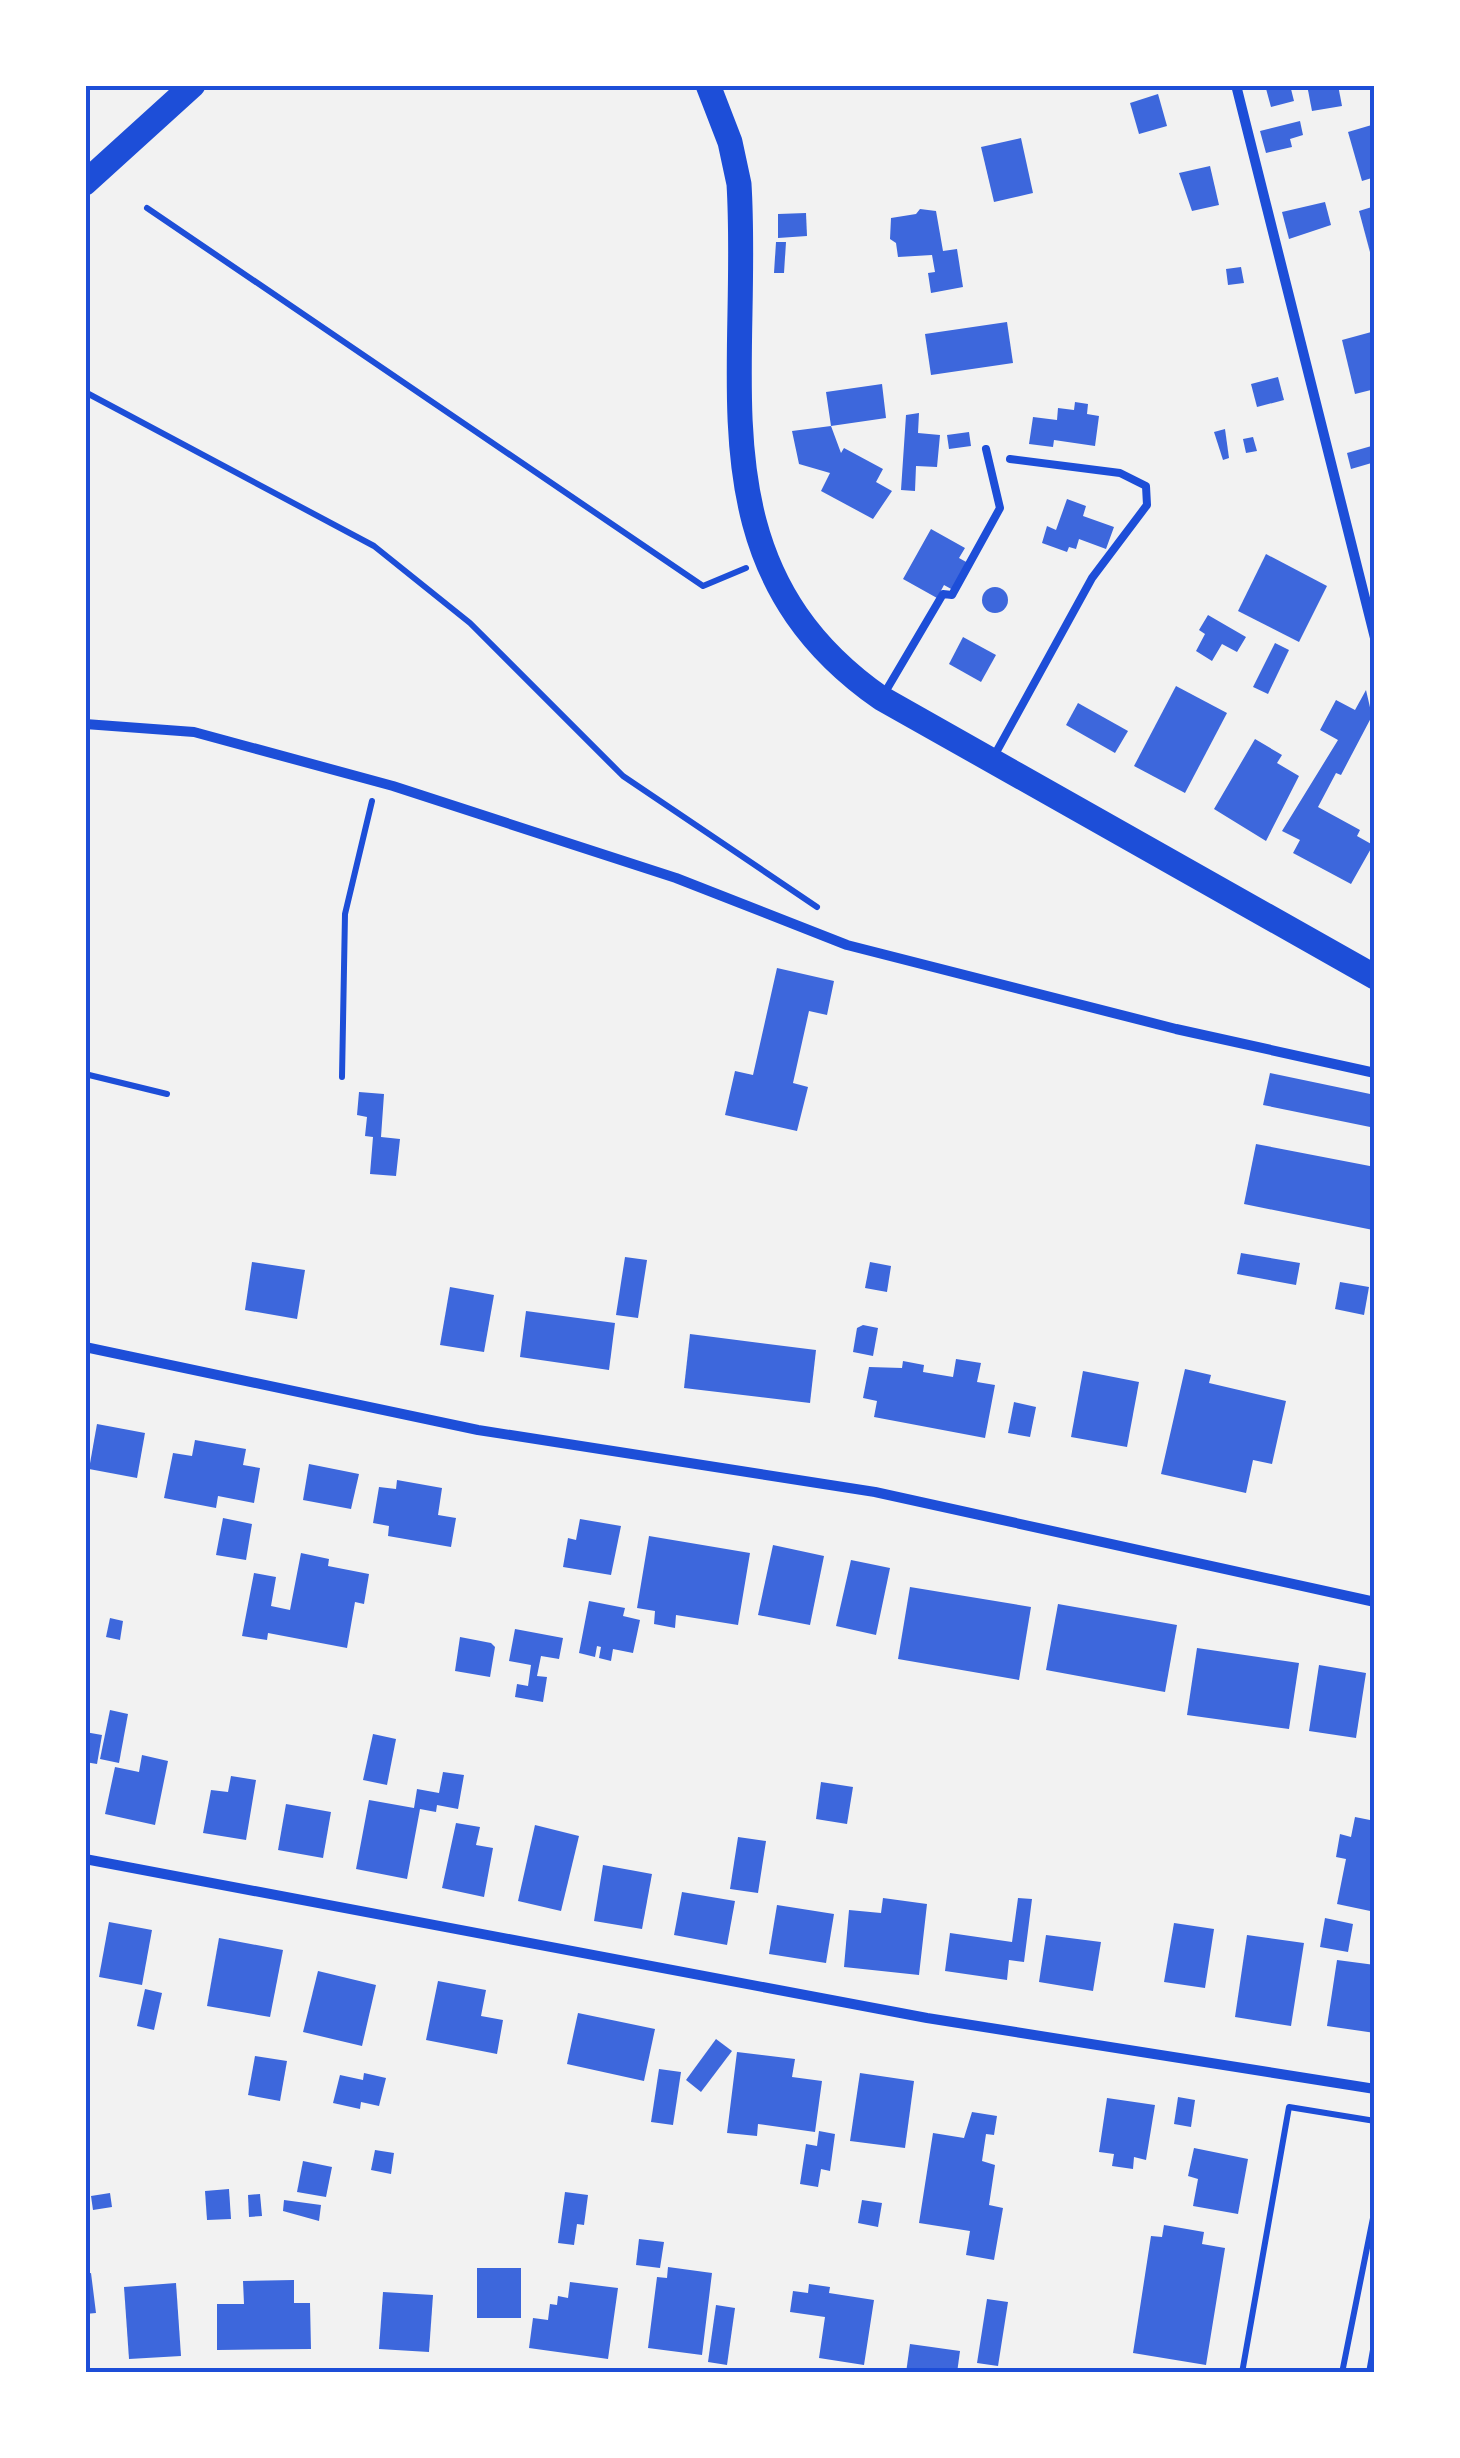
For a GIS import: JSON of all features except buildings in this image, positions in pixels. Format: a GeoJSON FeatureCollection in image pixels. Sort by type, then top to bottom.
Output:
{"type":"FeatureCollection","features":[{"type":"Feature","properties":{"kind":"main road"},"geometry":{"type":"LineString","coordinates":[[85,183],[193,85]]}},
{"type":"Feature","properties":{"kind":"main road"},"geometry":{"type":"LineString","coordinates":[[708,85],[730,142],[739,184],[739,429],[749,503],[766,560],[797,620],[826,655],[882,698],[1375,977]]}},
{"type":"Feature","properties":{"kind":"street"},"geometry":{"type":"LineString","coordinates":[[1236,85],[1375,638]]}},
{"type":"Feature","properties":{"kind":"street"},"geometry":{"type":"LineString","coordinates":[[85,724],[194,732],[380,782],[676,878],[847,945],[1176,1029],[1375,1073]]}},
{"type":"Feature","properties":{"kind":"street"},"geometry":{"type":"LineString","coordinates":[[85,1347],[478,1430],[876,1492],[1375,1602]]}},
{"type":"Feature","properties":{"kind":"street"},"geometry":{"type":"LineString","coordinates":[[85,1859],[927,2018],[1375,2089]]}},
{"type":"Feature","properties":{"kind":"street"},"geometry":{"type":"LineString","coordinates":[[1370,2373],[1375,2350]]}},
{"type":"Feature","properties":{"kind":"lane"},"geometry":{"type":"LineString","coordinates":[[882,698],[944,594],[952,595],[1000,508],[986,449]]}},
{"type":"Feature","properties":{"kind":"lane"},"geometry":{"type":"LineString","coordinates":[[990,762],[1092,578],[1147,505],[1146,486],[1120,473],[1010,458]]}},
{"type":"Feature","properties":{"kind":"path"},"geometry":{"type":"LineString","coordinates":[[147,208],[703,586],[766,560]]}},
{"type":"Feature","properties":{"kind":"path"},"geometry":{"type":"LineString","coordinates":[[85,392],[374,546],[470,623],[623,776],[829,915]]}},
{"type":"Feature","properties":{"kind":"path"},"geometry":{"type":"LineString","coordinates":[[342,1076],[346,914],[354,860],[380,782]]}},
{"type":"Feature","properties":{"kind":"path"},"geometry":{"type":"LineString","coordinates":[[85,1074],[167,1094]]}},
{"type":"Feature","properties":{"kind":"path"},"geometry":{"type":"LineString","coordinates":[[1243,2373],[1288,2107],[1375,2121]]}},
{"type":"Feature","properties":{"kind":"path"},"geometry":{"type":"LineString","coordinates":[[1342,2373],[1375,2208]]}}]}
